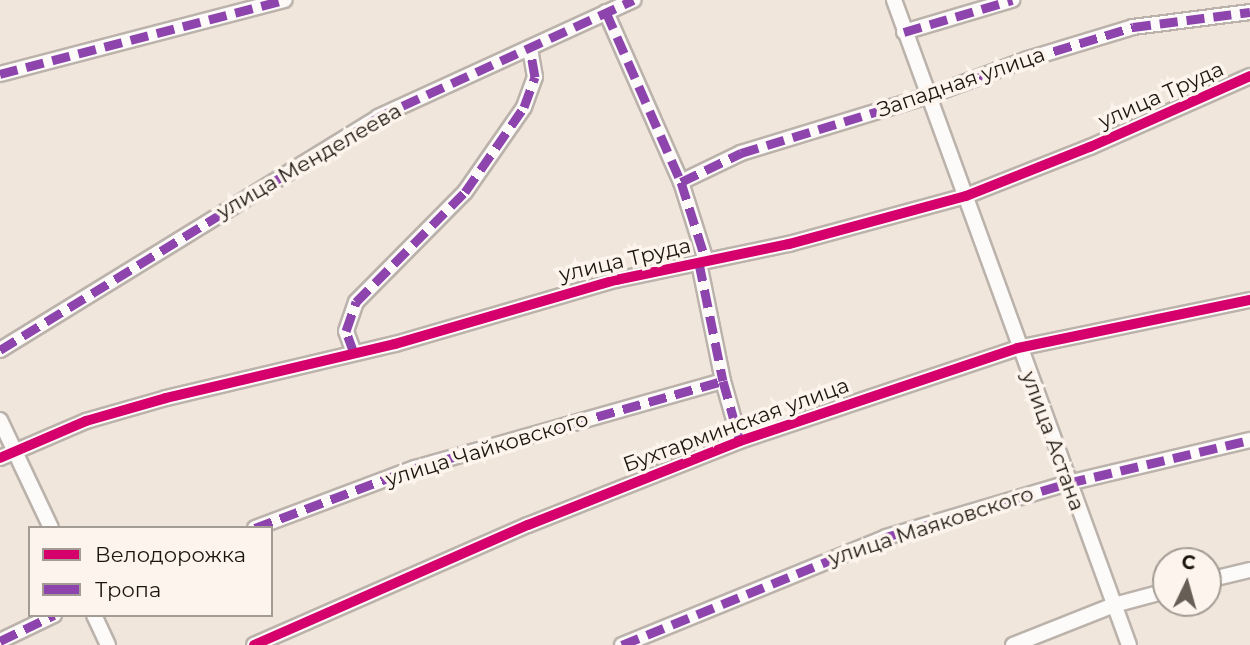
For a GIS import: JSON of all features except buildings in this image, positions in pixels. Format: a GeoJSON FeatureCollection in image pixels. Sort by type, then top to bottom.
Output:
{"type":"FeatureCollection","features":[{"type":"Feature","properties":{"kind":"street"},"geometry":{"type":"LineString","coordinates":[[0,74],[285,0]]}},
{"type":"Feature","properties":{"kind":"street","name":"улица Менделеева"},"geometry":{"type":"LineString","coordinates":[[0,349],[305,158],[378,117],[633,0]]}},
{"type":"Feature","properties":{"kind":"street","name":"улица Астана"},"geometry":{"type":"LineString","coordinates":[[894,0],[1018,348],[1129,645]]}},
{"type":"Feature","properties":{"kind":"street"},"geometry":{"type":"LineString","coordinates":[[905,32],[1012,0]]}},
{"type":"Feature","properties":{"kind":"street"},"geometry":{"type":"LineString","coordinates":[[606,12],[681,183],[703,262],[723,381],[740,441]]}},
{"type":"Feature","properties":{"kind":"street","name":"Западная улица"},"geometry":{"type":"LineString","coordinates":[[681,183],[741,153],[928,96],[1027,59],[1133,27],[1250,12]]}},
{"type":"Feature","properties":{"kind":"street"},"geometry":{"type":"LineString","coordinates":[[354,354],[346,331],[356,302],[465,192],[516,118],[534,77],[530,49]]}},
{"type":"Feature","properties":{"kind":"street","name":"улица Труда"},"geometry":{"type":"LineString","coordinates":[[6,454],[86,421],[166,398],[354,354],[580,289],[883,221],[966,196],[1090,148],[1250,76]]}},
{"type":"Feature","properties":{"kind":"street","name":"Бухтарминская улица"},"geometry":{"type":"LineString","coordinates":[[254,645],[528,525],[740,441],[1018,348],[1250,300]]}},
{"type":"Feature","properties":{"kind":"street","name":"улица Чайковского"},"geometry":{"type":"LineString","coordinates":[[260,526],[415,468],[723,381]]}},
{"type":"Feature","properties":{"kind":"street"},"geometry":{"type":"LineString","coordinates":[[0,420],[6,454],[50,526]]}},
{"type":"Feature","properties":{"kind":"street","name":"улица Маяковского"},"geometry":{"type":"LineString","coordinates":[[622,645],[886,537],[1068,483],[1250,440]]}},
{"type":"Feature","properties":{"kind":"street"},"geometry":{"type":"LineString","coordinates":[[1222,577],[1250,570]]}},
{"type":"Feature","properties":{"kind":"street"},"geometry":{"type":"LineString","coordinates":[[1013,645],[1114,605],[1152,594]]}},
{"type":"Feature","properties":{"kind":"street"},"geometry":{"type":"LineString","coordinates":[[0,641],[50,617]]}},
{"type":"Feature","properties":{"kind":"street"},"geometry":{"type":"LineString","coordinates":[[95,617],[108,645]]}},
{"type":"Feature","properties":{"kind":"marked path"},"geometry":{"type":"LineString","coordinates":[[0,74],[285,0]]}},
{"type":"Feature","properties":{"kind":"marked path"},"geometry":{"type":"LineString","coordinates":[[0,350],[378,117],[633,0]]}},
{"type":"Feature","properties":{"kind":"marked path"},"geometry":{"type":"LineString","coordinates":[[904,32],[1012,0]]}},
{"type":"Feature","properties":{"kind":"marked path"},"geometry":{"type":"LineString","coordinates":[[606,12],[681,182],[706,261]]}},
{"type":"Feature","properties":{"kind":"marked path"},"geometry":{"type":"LineString","coordinates":[[681,182],[741,153],[928,96],[1028,59],[1133,27],[1250,12]]}},
{"type":"Feature","properties":{"kind":"marked path"},"geometry":{"type":"LineString","coordinates":[[354,353],[346,331],[356,302],[465,192],[524,107],[535,77],[530,49]]}},
{"type":"Feature","properties":{"kind":"marked path"},"geometry":{"type":"LineString","coordinates":[[699,263],[723,381],[740,441]]}},
{"type":"Feature","properties":{"kind":"marked path"},"geometry":{"type":"LineString","coordinates":[[260,526],[415,468],[723,381]]}},
{"type":"Feature","properties":{"kind":"marked path"},"geometry":{"type":"LineString","coordinates":[[622,645],[886,537],[1068,483],[1250,440]]}},
{"type":"Feature","properties":{"kind":"marked path"},"geometry":{"type":"LineString","coordinates":[[0,641],[50,617]]}},
{"type":"Feature","properties":{"kind":"cycle path"},"geometry":{"type":"LineString","coordinates":[[0,458],[86,421],[166,398],[395,344],[616,280],[789,244],[966,196],[1090,147],[1250,76]]}},
{"type":"Feature","properties":{"kind":"cycle path"},"geometry":{"type":"LineString","coordinates":[[254,645],[528,525],[740,441],[1018,348],[1250,300]]}}]}
